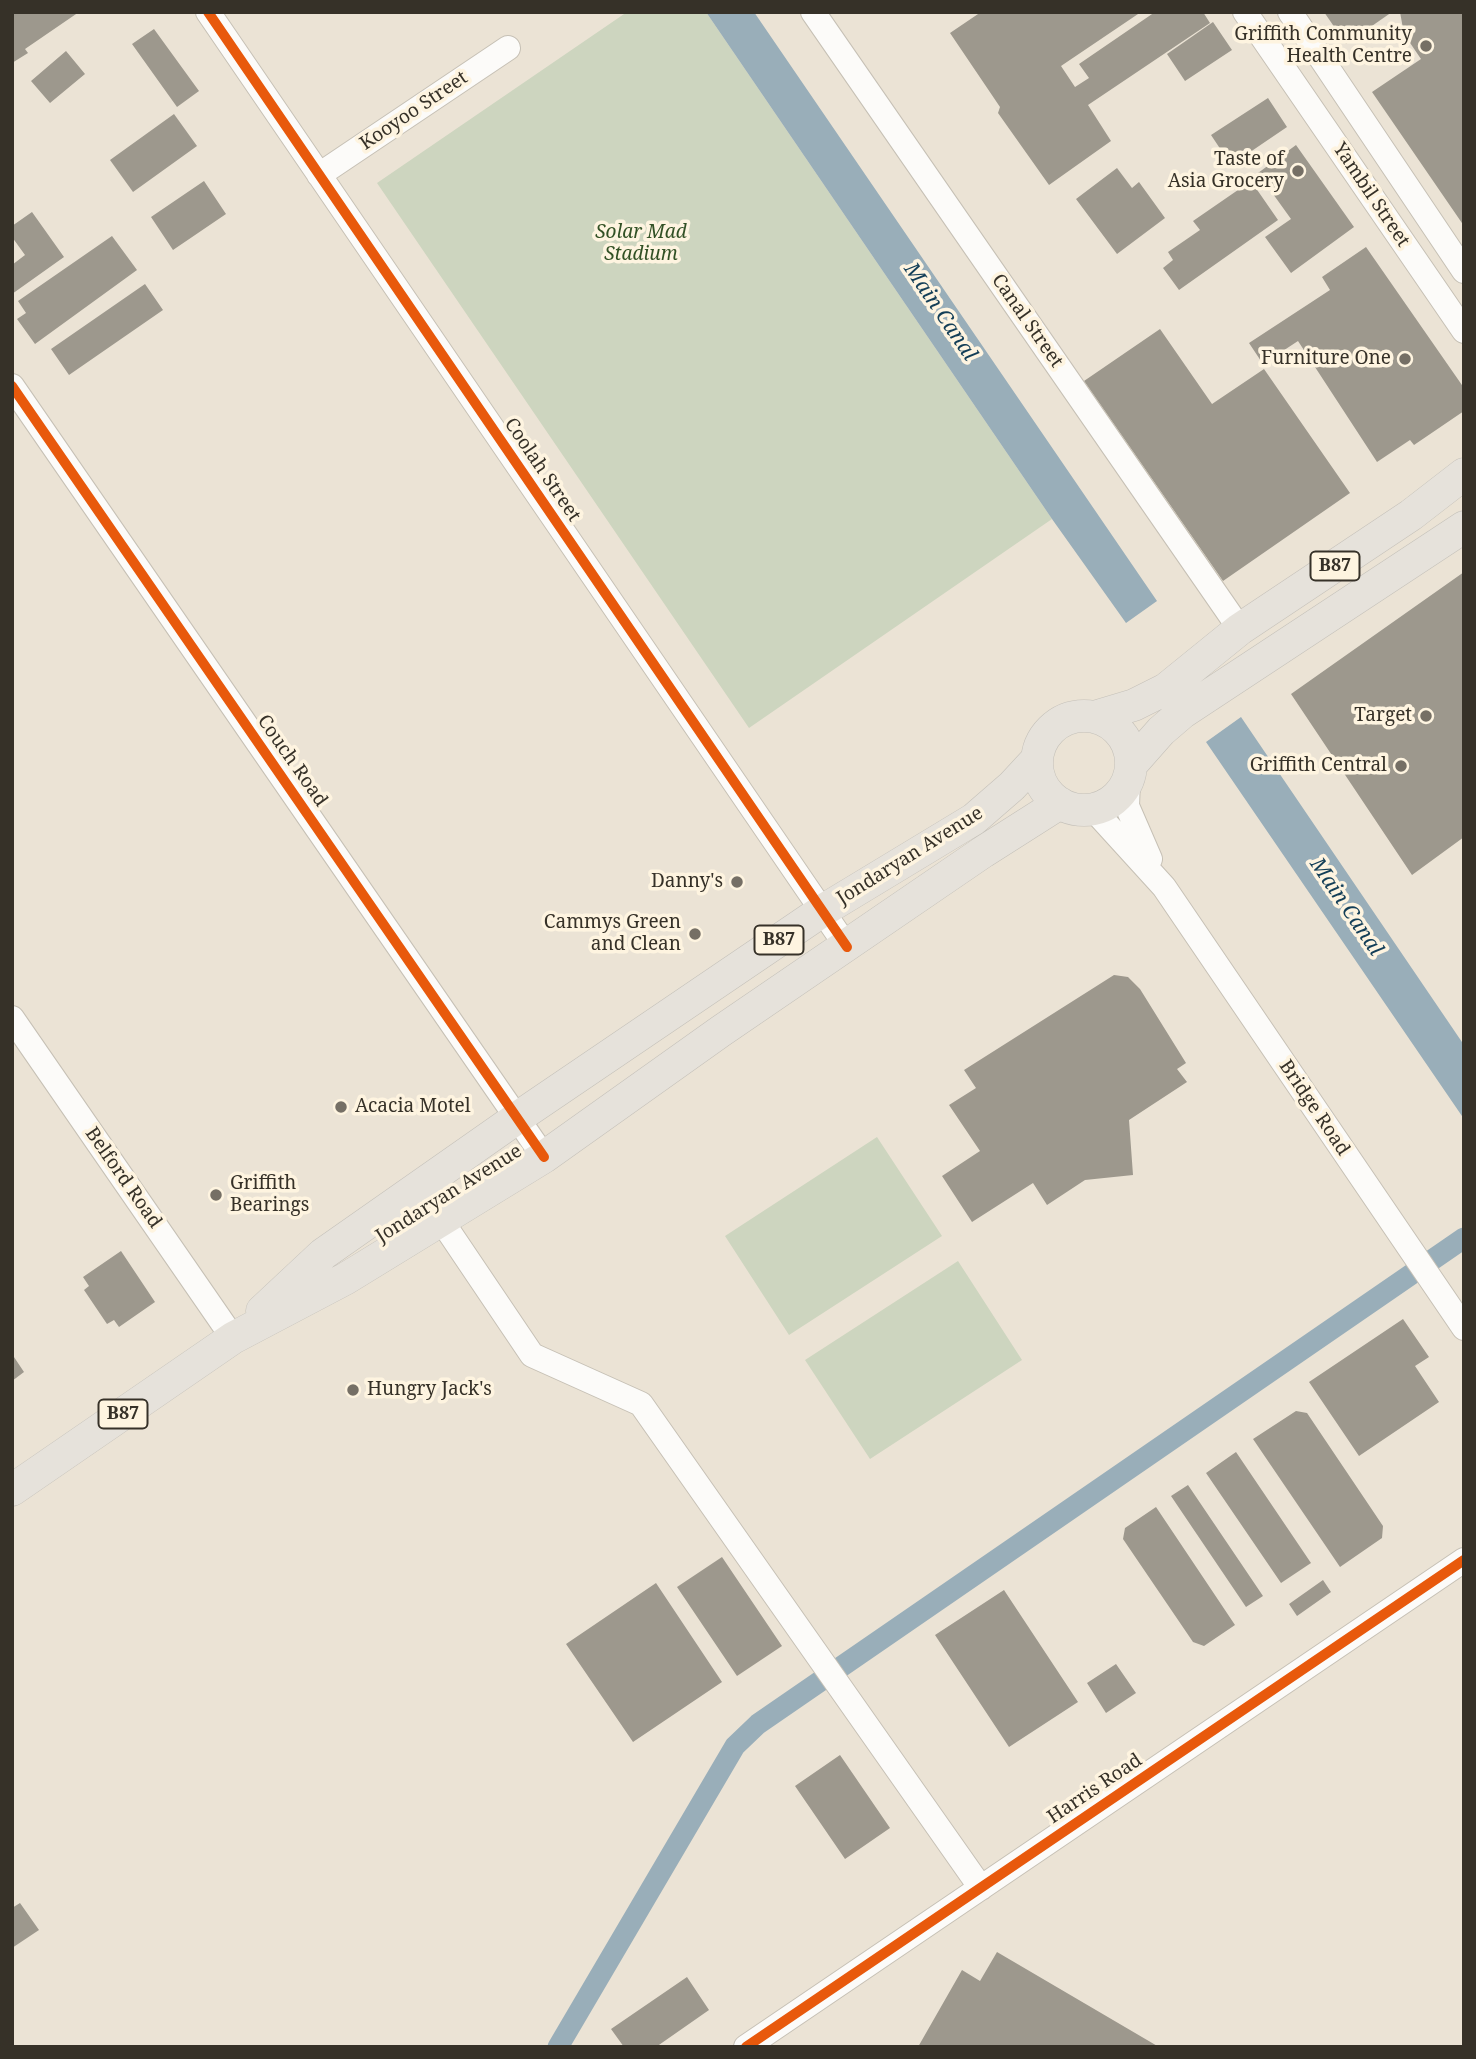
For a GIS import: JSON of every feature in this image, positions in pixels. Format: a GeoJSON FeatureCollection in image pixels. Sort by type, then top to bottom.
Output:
{"type":"FeatureCollection","features":[{"type":"Feature","properties":{"kind":"main road","name":"B87"},"geometry":{"type":"LineString","coordinates":[[1093,809],[1114,799],[1161,731],[1174,701],[1206,657],[1240,629],[1411,516],[1464,474]]}},
{"type":"Feature","properties":{"kind":"main road","name":"B87"},"geometry":{"type":"LineString","coordinates":[[1037,759],[1041,744],[1056,726],[1078,716],[1094,717],[1134,705],[1174,701],[1224,684],[1464,527]]}},
{"type":"Feature","properties":{"kind":"main road"},"geometry":{"type":"LineString","coordinates":[[1094,717],[1106,721],[1125,739],[1130,752],[1130,773]]}},
{"type":"Feature","properties":{"kind":"main road","name":"Jondaryan Avenue"},"geometry":{"type":"LineString","coordinates":[[233,1338],[323,1254],[517,1118],[822,911],[974,819],[1012,786],[1037,759]]}},
{"type":"Feature","properties":{"kind":"main road"},"geometry":{"type":"LineString","coordinates":[[1037,759],[1042,785],[1060,803],[1082,810],[1093,809]]}},
{"type":"Feature","properties":{"kind":"main road","name":"Jondaryan Avenue"},"geometry":{"type":"LineString","coordinates":[[12,1490],[233,1338],[345,1279],[544,1157],[721,1031],[983,852],[1060,803]]}},
{"type":"Feature","properties":{"kind":"street","name":"Coolah Street"},"geometry":{"type":"LineString","coordinates":[[208,12],[847,947]]}},
{"type":"Feature","properties":{"kind":"street","name":"Canal Street"},"geometry":{"type":"LineString","coordinates":[[813,12],[1240,629]]}},
{"type":"Feature","properties":{"kind":"street","name":"Yambil Street"},"geometry":{"type":"LineString","coordinates":[[1245,12],[1464,331]]}},
{"type":"Feature","properties":{"kind":"street","name":"Yambil Street"},"geometry":{"type":"LineString","coordinates":[[1290,12],[1464,271]]}},
{"type":"Feature","properties":{"kind":"street"},"geometry":{"type":"LineString","coordinates":[[1277,59],[1309,39]]}},
{"type":"Feature","properties":{"kind":"street","name":"Kooyoo Street"},"geometry":{"type":"LineString","coordinates":[[319,175],[508,48]]}},
{"type":"Feature","properties":{"kind":"street","name":"Couch Road"},"geometry":{"type":"LineString","coordinates":[[12,386],[544,1157]]}},
{"type":"Feature","properties":{"kind":"street","name":"Bridge Road"},"geometry":{"type":"LineString","coordinates":[[1130,773],[1127,806],[1164,887]]}},
{"type":"Feature","properties":{"kind":"street","name":"Bridge Road"},"geometry":{"type":"LineString","coordinates":[[1093,809],[1164,887],[1464,1328]]}},
{"type":"Feature","properties":{"kind":"street","name":"Belford Road"},"geometry":{"type":"LineString","coordinates":[[12,1018],[233,1338]]}},
{"type":"Feature","properties":{"kind":"street"},"geometry":{"type":"LineString","coordinates":[[441,1220],[532,1355],[641,1404],[981,1888]]}},
{"type":"Feature","properties":{"kind":"street","name":"Harris Road"},"geometry":{"type":"LineString","coordinates":[[746,2047],[1464,1560]]}},
{"type":"Feature","properties":{"kind":"green space","name":"Solar Mad Stadium"},"geometry":{"type":"Polygon","coordinates":[[[627,12],[706,12],[1052,519],[749,728],[377,183],[627,12]]]}},
{"type":"Feature","properties":{"kind":"green space"},"geometry":{"type":"Polygon","coordinates":[[[877,1137],[942,1236],[789,1335],[725,1236],[877,1137]]]}},
{"type":"Feature","properties":{"kind":"green space"},"geometry":{"type":"Polygon","coordinates":[[[958,1261],[1022,1360],[870,1459],[805,1360],[958,1261]]]}},
{"type":"Feature","properties":{"kind":"water","name":"Main Canal"},"geometry":{"type":"Polygon","coordinates":[[[706,12],[754,12],[1157,601],[1126,623],[706,12]]]}},
{"type":"Feature","properties":{"kind":"water"},"geometry":{"type":"Polygon","coordinates":[[[1241,717],[1464,1045],[1464,1119],[1206,742],[1241,717]]]}},
{"type":"Feature","properties":{"kind":"building"},"geometry":{"type":"Polygon","coordinates":[[[12,12],[79,12],[25,49],[28,53],[12,63],[12,12]]]}},
{"type":"Feature","properties":{"kind":"building"},"geometry":{"type":"Polygon","coordinates":[[[981,12],[1141,12],[1061,66],[1075,87],[1089,78],[1079,64],[1155,12],[1203,12],[1210,23],[1088,105],[1111,141],[1049,185],[998,113],[1000,107],[950,33],[981,12]]]}},
{"type":"Feature","properties":{"kind":"building"},"geometry":{"type":"Polygon","coordinates":[[[1324,12],[1392,12],[1346,44],[1324,12]]]}},
{"type":"Feature","properties":{"kind":"building"},"geometry":{"type":"Polygon","coordinates":[[[1400,12],[1464,12],[1464,226],[1372,92],[1421,59],[1404,34],[1400,12]]]}},
{"type":"Feature","properties":{"kind":"building"},"geometry":{"type":"Polygon","coordinates":[[[1213,22],[1232,50],[1185,81],[1167,54],[1213,22]]]}},
{"type":"Feature","properties":{"kind":"building"},"geometry":{"type":"Polygon","coordinates":[[[154,29],[199,91],[177,107],[132,44],[154,29]]]}},
{"type":"Feature","properties":{"kind":"building"},"geometry":{"type":"Polygon","coordinates":[[[66,51],[85,74],[50,103],[31,81],[66,51]]]}},
{"type":"Feature","properties":{"kind":"building"},"geometry":{"type":"Polygon","coordinates":[[[1268,98],[1287,127],[1231,165],[1211,135],[1268,98]]]}},
{"type":"Feature","properties":{"kind":"building"},"geometry":{"type":"Polygon","coordinates":[[[174,114],[197,146],[133,192],[110,160],[174,114]]]}},
{"type":"Feature","properties":{"kind":"building"},"geometry":{"type":"Polygon","coordinates":[[[1296,145],[1354,227],[1291,273],[1265,237],[1291,219],[1258,173],[1296,145]]]}},
{"type":"Feature","properties":{"kind":"building"},"geometry":{"type":"Polygon","coordinates":[[[1117,168],[1132,188],[1139,182],[1165,218],[1117,254],[1076,199],[1117,168]]]}},
{"type":"Feature","properties":{"kind":"building"},"geometry":{"type":"Polygon","coordinates":[[[204,181],[226,214],[173,250],[151,217],[204,181]]]}},
{"type":"Feature","properties":{"kind":"building"},"geometry":{"type":"Polygon","coordinates":[[[1251,181],[1278,220],[1179,290],[1163,268],[1173,260],[1168,252],[1200,230],[1193,221],[1251,181]]]}},
{"type":"Feature","properties":{"kind":"building"},"geometry":{"type":"Polygon","coordinates":[[[32,212],[64,257],[12,294],[12,265],[25,255],[12,237],[12,226],[32,212]]]}},
{"type":"Feature","properties":{"kind":"building"},"geometry":{"type":"Polygon","coordinates":[[[112,236],[137,270],[35,344],[17,319],[26,313],[18,301],[112,236]]]}},
{"type":"Feature","properties":{"kind":"building"},"geometry":{"type":"Polygon","coordinates":[[[1366,247],[1464,388],[1464,411],[1414,445],[1410,440],[1377,462],[1298,341],[1263,364],[1249,343],[1330,290],[1322,277],[1366,247]]]}},
{"type":"Feature","properties":{"kind":"building"},"geometry":{"type":"Polygon","coordinates":[[[145,284],[163,310],[69,375],[51,349],[145,284]]]}},
{"type":"Feature","properties":{"kind":"building"},"geometry":{"type":"Polygon","coordinates":[[[1160,329],[1212,404],[1264,369],[1350,493],[1223,581],[1084,381],[1160,329]]]}},
{"type":"Feature","properties":{"kind":"building","name":"Griffith Central"},"geometry":{"type":"Polygon","coordinates":[[[1464,572],[1464,837],[1412,875],[1291,694],[1464,572]]]}},
{"type":"Feature","properties":{"kind":"building"},"geometry":{"type":"Polygon","coordinates":[[[1114,975],[1128,977],[1140,989],[1186,1063],[1177,1069],[1187,1082],[1129,1120],[1133,1175],[1085,1180],[1047,1205],[1033,1183],[972,1222],[942,1176],[980,1151],[949,1105],[976,1088],[964,1070],[1114,975]]]}},
{"type":"Feature","properties":{"kind":"building"},"geometry":{"type":"Polygon","coordinates":[[[121,1251],[155,1302],[119,1327],[114,1320],[107,1324],[84,1290],[89,1286],[83,1277],[121,1251]]]}},
{"type":"Feature","properties":{"kind":"building"},"geometry":{"type":"Polygon","coordinates":[[[1403,1319],[1429,1357],[1415,1366],[1439,1402],[1359,1456],[1309,1382],[1403,1319]]]}},
{"type":"Feature","properties":{"kind":"building"},"geometry":{"type":"Polygon","coordinates":[[[12,1354],[24,1372],[12,1381],[12,1354]]]}},
{"type":"Feature","properties":{"kind":"building"},"geometry":{"type":"Polygon","coordinates":[[[1296,1411],[1307,1413],[1383,1526],[1382,1538],[1340,1567],[1253,1439],[1296,1411]]]}},
{"type":"Feature","properties":{"kind":"building"},"geometry":{"type":"Polygon","coordinates":[[[1236,1452],[1311,1563],[1281,1583],[1206,1473],[1236,1452]]]}},
{"type":"Feature","properties":{"kind":"building"},"geometry":{"type":"Polygon","coordinates":[[[1188,1485],[1263,1596],[1246,1607],[1171,1496],[1188,1485]]]}},
{"type":"Feature","properties":{"kind":"building"},"geometry":{"type":"Polygon","coordinates":[[[1156,1507],[1235,1625],[1204,1646],[1193,1642],[1123,1539],[1125,1528],[1156,1507]]]}},
{"type":"Feature","properties":{"kind":"building"},"geometry":{"type":"Polygon","coordinates":[[[722,1557],[782,1646],[737,1676],[677,1587],[722,1557]]]}},
{"type":"Feature","properties":{"kind":"building"},"geometry":{"type":"Polygon","coordinates":[[[1323,1580],[1331,1592],[1297,1616],[1289,1604],[1323,1580]]]}},
{"type":"Feature","properties":{"kind":"building"},"geometry":{"type":"Polygon","coordinates":[[[656,1583],[722,1682],[633,1742],[566,1644],[656,1583]]]}},
{"type":"Feature","properties":{"kind":"building"},"geometry":{"type":"Polygon","coordinates":[[[1004,1590],[1078,1702],[1009,1747],[935,1635],[1004,1590]]]}},
{"type":"Feature","properties":{"kind":"building"},"geometry":{"type":"Polygon","coordinates":[[[1116,1664],[1136,1693],[1106,1713],[1087,1683],[1116,1664]]]}},
{"type":"Feature","properties":{"kind":"building"},"geometry":{"type":"Polygon","coordinates":[[[840,1755],[890,1828],[845,1859],[795,1786],[840,1755]]]}},
{"type":"Feature","properties":{"kind":"building"},"geometry":{"type":"Polygon","coordinates":[[[20,1903],[39,1930],[12,1948],[12,1908],[20,1903]]]}},
{"type":"Feature","properties":{"kind":"building"},"geometry":{"type":"Polygon","coordinates":[[[997,1952],[1159,2047],[918,2047],[962,1970],[980,1981],[997,1952]]]}},
{"type":"Feature","properties":{"kind":"building"},"geometry":{"type":"Polygon","coordinates":[[[687,1977],[709,2010],[656,2047],[624,2047],[611,2029],[687,1977]]]}},
{"type":"Feature","properties":{"kind":"waterway"},"geometry":{"type":"LineString","coordinates":[[558,2047],[735,1746],[758,1724],[1464,1238]]}},
{"type":"Feature","properties":{"kind":"cycle path"},"geometry":{"type":"LineString","coordinates":[[208,12],[847,947]]}},
{"type":"Feature","properties":{"kind":"cycle path"},"geometry":{"type":"LineString","coordinates":[[12,386],[544,1157]]}},
{"type":"Feature","properties":{"kind":"cycle path"},"geometry":{"type":"LineString","coordinates":[[746,2047],[1464,1560]]}},
{"type":"Feature","properties":{"kind":"place","name":"Griffith Community Health Centre"},"geometry":{"type":"Point","coordinates":[1426,46]}},
{"type":"Feature","properties":{"kind":"place","name":"Taste of Asia Grocery"},"geometry":{"type":"Point","coordinates":[1298,171]}},
{"type":"Feature","properties":{"kind":"place","name":"Furniture One"},"geometry":{"type":"Point","coordinates":[1405,359]}},
{"type":"Feature","properties":{"kind":"place","name":"Target"},"geometry":{"type":"Point","coordinates":[1426,716]}},
{"type":"Feature","properties":{"kind":"place","name":"Griffith Central"},"geometry":{"type":"Point","coordinates":[1401,766]}},
{"type":"Feature","properties":{"kind":"place","name":"Danny's"},"geometry":{"type":"Point","coordinates":[737,882]}},
{"type":"Feature","properties":{"kind":"place","name":"Cammys Green and Clean"},"geometry":{"type":"Point","coordinates":[695,934]}},
{"type":"Feature","properties":{"kind":"place","name":"Acacia Motel"},"geometry":{"type":"Point","coordinates":[341,1107]}},
{"type":"Feature","properties":{"kind":"place","name":"Griffith Bearings"},"geometry":{"type":"Point","coordinates":[216,1195]}},
{"type":"Feature","properties":{"kind":"place","name":"Hungry Jack's"},"geometry":{"type":"Point","coordinates":[353,1390]}}]}
